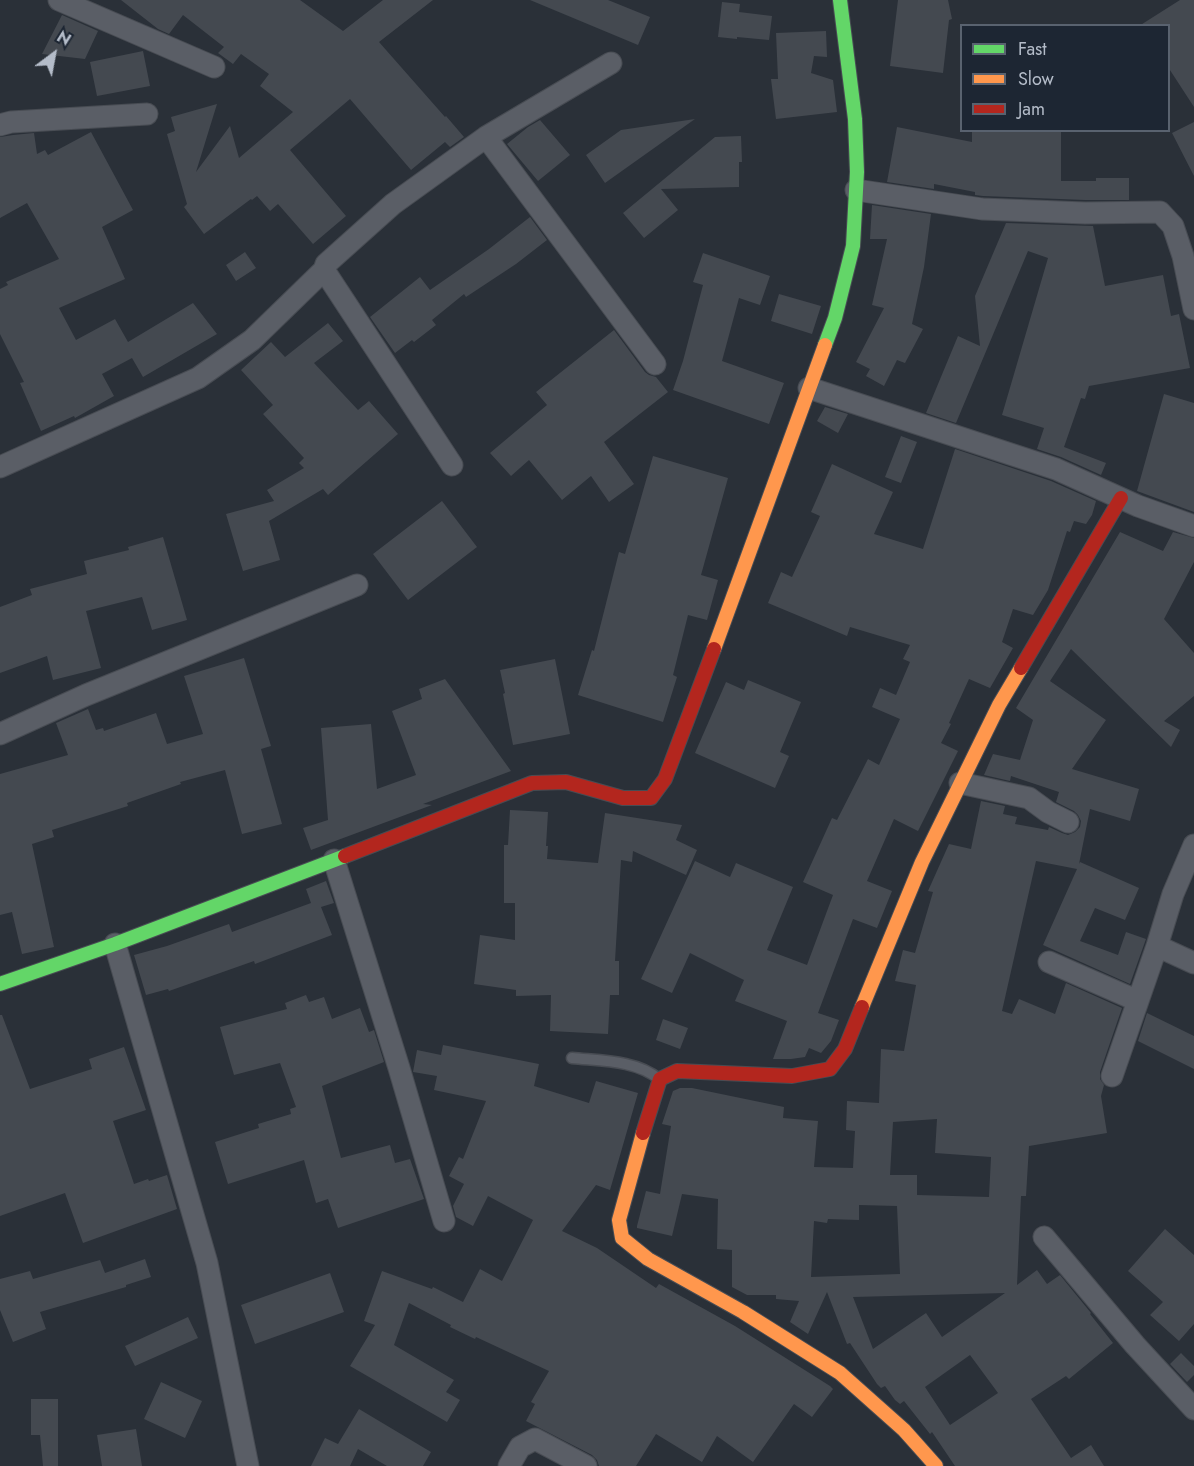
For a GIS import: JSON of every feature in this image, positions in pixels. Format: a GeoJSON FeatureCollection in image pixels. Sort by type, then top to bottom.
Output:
{"type":"FeatureCollection","features":[{"type":"Feature","properties":{"kind":"street"},"geometry":{"type":"LineString","coordinates":[[59,0],[214,67]]}},
{"type":"Feature","properties":{"kind":"street"},"geometry":{"type":"LineString","coordinates":[[0,984],[115,944],[532,783],[566,782],[623,798],[651,798],[665,779],[737,586],[835,318],[853,246],[857,172],[855,119],[840,0]]}},
{"type":"Feature","properties":{"kind":"street"},"geometry":{"type":"LineString","coordinates":[[0,467],[198,378],[252,340],[324,270],[326,264],[393,204],[486,137],[611,63]]}},
{"type":"Feature","properties":{"kind":"street"},"geometry":{"type":"LineString","coordinates":[[0,125],[11,122],[147,114]]}},
{"type":"Feature","properties":{"kind":"street"},"geometry":{"type":"LineString","coordinates":[[486,137],[655,364]]}},
{"type":"Feature","properties":{"kind":"street"},"geometry":{"type":"LineString","coordinates":[[856,190],[982,209],[1085,213],[1160,212],[1173,226],[1194,309]]}},
{"type":"Feature","properties":{"kind":"street"},"geometry":{"type":"LineString","coordinates":[[324,270],[452,465]]}},
{"type":"Feature","properties":{"kind":"street"},"geometry":{"type":"LineString","coordinates":[[809,388],[1056,469],[1138,506],[1194,526]]}},
{"type":"Feature","properties":{"kind":"street"},"geometry":{"type":"LineString","coordinates":[[936,1466],[904,1430],[840,1373],[743,1312],[648,1259],[622,1238],[619,1220],[648,1113],[660,1079],[678,1071],[792,1076],[830,1069],[845,1049],[922,862],[999,705],[1121,498]]}},
{"type":"Feature","properties":{"kind":"street"},"geometry":{"type":"LineString","coordinates":[[0,734],[86,695],[357,585]]}},
{"type":"Feature","properties":{"kind":"street"},"geometry":{"type":"LineString","coordinates":[[960,783],[1029,798],[1048,812],[1068,822]]}},
{"type":"Feature","properties":{"kind":"street"},"geometry":{"type":"LineString","coordinates":[[1112,1076],[1173,894],[1194,845]]}},
{"type":"Feature","properties":{"kind":"street"},"geometry":{"type":"LineString","coordinates":[[334,860],[444,1221]]}},
{"type":"Feature","properties":{"kind":"street"},"geometry":{"type":"LineString","coordinates":[[115,944],[207,1263],[248,1466]]}},
{"type":"Feature","properties":{"kind":"street"},"geometry":{"type":"LineString","coordinates":[[1157,946],[1194,963]]}},
{"type":"Feature","properties":{"kind":"street"},"geometry":{"type":"LineString","coordinates":[[1049,962],[1138,1001]]}},
{"type":"Feature","properties":{"kind":"street"},"geometry":{"type":"LineString","coordinates":[[1044,1237],[1135,1345],[1194,1409]]}},
{"type":"Feature","properties":{"kind":"street"},"geometry":{"type":"LineString","coordinates":[[509,1466],[520,1447],[535,1439],[585,1466]]}},
{"type":"Feature","properties":{"kind":"lane"},"geometry":{"type":"LineString","coordinates":[[572,1058],[635,1065],[650,1071],[660,1079]]}},
{"type":"Feature","properties":{"kind":"building"},"geometry":{"type":"Polygon","coordinates":[[[121,0],[300,0],[343,31],[383,0],[433,0],[379,42],[464,137],[450,147],[445,142],[411,170],[350,99],[290,150],[346,216],[313,244],[278,204],[270,211],[257,196],[204,234],[184,207],[187,204],[167,134],[175,131],[171,117],[217,104],[196,172],[230,126],[239,158],[293,112],[260,86],[269,74],[241,54],[233,64],[218,53],[224,47],[183,15],[169,34],[158,29],[121,0]]]}},
{"type":"Feature","properties":{"kind":"building"},"geometry":{"type":"Polygon","coordinates":[[[530,0],[608,0],[650,17],[638,45],[530,0]]]}},
{"type":"Feature","properties":{"kind":"building"},"geometry":{"type":"Polygon","coordinates":[[[898,0],[948,0],[952,19],[949,20],[943,73],[890,66],[898,0]]]}},
{"type":"Feature","properties":{"kind":"building"},"geometry":{"type":"Polygon","coordinates":[[[1180,0],[1194,0],[1194,107],[1170,70],[1170,24],[1142,24],[1180,0]]]}},
{"type":"Feature","properties":{"kind":"building"},"geometry":{"type":"Polygon","coordinates":[[[722,2],[740,4],[739,12],[772,16],[769,40],[718,37],[722,2]]]}},
{"type":"Feature","properties":{"kind":"building"},"geometry":{"type":"Polygon","coordinates":[[[62,15],[98,31],[85,59],[42,54],[62,15]]]}},
{"type":"Feature","properties":{"kind":"building"},"geometry":{"type":"Polygon","coordinates":[[[826,31],[827,57],[814,56],[811,73],[833,80],[837,112],[776,119],[771,79],[778,79],[776,33],[826,31]]]}},
{"type":"Feature","properties":{"kind":"building"},"geometry":{"type":"Polygon","coordinates":[[[143,51],[150,86],[97,96],[90,62],[143,51]]]}},
{"type":"Feature","properties":{"kind":"building"},"geometry":{"type":"Polygon","coordinates":[[[695,119],[605,183],[586,155],[621,130],[695,119]]]}},
{"type":"Feature","properties":{"kind":"building"},"geometry":{"type":"Polygon","coordinates":[[[540,120],[570,155],[538,181],[507,144],[540,120]]]}},
{"type":"Feature","properties":{"kind":"building"},"geometry":{"type":"Polygon","coordinates":[[[1194,122],[1194,176],[1172,133],[1194,122]]]}},
{"type":"Feature","properties":{"kind":"building"},"geometry":{"type":"Polygon","coordinates":[[[897,127],[972,142],[972,132],[1061,132],[1061,181],[1129,178],[1129,200],[983,196],[975,195],[975,192],[934,184],[934,189],[887,182],[897,127]]]}},
{"type":"Feature","properties":{"kind":"building"},"geometry":{"type":"Polygon","coordinates":[[[91,132],[133,210],[102,227],[125,279],[59,308],[76,340],[115,319],[128,342],[193,303],[217,334],[143,377],[132,358],[102,374],[114,396],[75,418],[74,416],[41,431],[20,383],[24,382],[0,334],[0,289],[8,285],[6,282],[59,259],[27,203],[0,218],[0,137],[34,133],[37,154],[45,150],[48,155],[91,132]]]}},
{"type":"Feature","properties":{"kind":"building"},"geometry":{"type":"Polygon","coordinates":[[[741,136],[742,162],[739,162],[739,187],[661,189],[678,210],[644,238],[623,213],[715,137],[741,136]]]}},
{"type":"Feature","properties":{"kind":"building"},"geometry":{"type":"Polygon","coordinates":[[[872,205],[931,214],[924,267],[912,324],[923,329],[905,363],[897,360],[884,386],[866,376],[870,369],[856,362],[884,308],[872,305],[887,239],[870,239],[872,205]]]}},
{"type":"Feature","properties":{"kind":"building"},"geometry":{"type":"Polygon","coordinates":[[[530,217],[547,240],[466,297],[464,294],[432,320],[436,325],[395,353],[370,317],[420,277],[430,290],[530,217]]]}},
{"type":"Feature","properties":{"kind":"building"},"geometry":{"type":"Polygon","coordinates":[[[1006,223],[1093,226],[1105,286],[1163,275],[1171,316],[1179,314],[1190,368],[1089,386],[1085,399],[1081,398],[1064,447],[1106,463],[1101,475],[1037,449],[1044,428],[1002,415],[1048,258],[1028,251],[956,423],[926,413],[958,336],[980,346],[975,296],[1006,223]]]}},
{"type":"Feature","properties":{"kind":"building"},"geometry":{"type":"Polygon","coordinates":[[[245,252],[256,268],[236,281],[226,265],[245,252]]]}},
{"type":"Feature","properties":{"kind":"building"},"geometry":{"type":"Polygon","coordinates":[[[703,253],[770,276],[760,305],[739,298],[722,361],[784,383],[769,424],[673,390],[703,285],[693,282],[703,253]]]}},
{"type":"Feature","properties":{"kind":"building"},"geometry":{"type":"Polygon","coordinates":[[[779,294],[821,306],[812,334],[771,321],[779,294]]]}},
{"type":"Feature","properties":{"kind":"building"},"geometry":{"type":"Polygon","coordinates":[[[328,323],[343,341],[314,363],[358,410],[369,401],[398,434],[328,495],[323,489],[269,521],[280,560],[243,571],[226,514],[274,501],[267,490],[304,468],[299,463],[304,458],[263,414],[273,405],[241,370],[271,342],[285,357],[328,323]]]}},
{"type":"Feature","properties":{"kind":"building"},"geometry":{"type":"Polygon","coordinates":[[[614,330],[645,372],[656,377],[668,392],[604,442],[634,484],[609,502],[591,476],[562,500],[529,460],[511,476],[490,453],[547,405],[536,392],[614,330]]]}},
{"type":"Feature","properties":{"kind":"building"},"geometry":{"type":"Polygon","coordinates":[[[1164,394],[1194,403],[1194,512],[1137,491],[1164,394]]]}},
{"type":"Feature","properties":{"kind":"building"},"geometry":{"type":"Polygon","coordinates":[[[825,407],[848,414],[838,433],[817,421],[825,407]]]}},
{"type":"Feature","properties":{"kind":"building"},"geometry":{"type":"Polygon","coordinates":[[[901,436],[917,442],[901,483],[885,477],[901,436]]]}},
{"type":"Feature","properties":{"kind":"building"},"geometry":{"type":"Polygon","coordinates":[[[955,449],[1051,481],[1096,501],[1092,515],[1086,524],[1074,521],[1070,532],[1067,531],[1048,590],[1033,615],[1013,609],[1002,642],[1013,648],[990,688],[969,679],[941,743],[958,751],[918,831],[894,819],[867,881],[892,891],[877,928],[853,919],[818,1013],[839,1020],[831,1041],[821,1053],[809,1048],[805,1057],[773,1059],[787,1021],[735,1001],[744,980],[690,953],[672,993],[641,979],[695,861],[730,877],[736,863],[793,887],[767,950],[807,965],[833,895],[803,882],[832,818],[837,820],[868,759],[879,765],[900,719],[872,707],[880,688],[896,695],[910,662],[903,659],[910,645],[850,627],[847,636],[768,603],[781,572],[792,577],[820,516],[811,512],[832,464],[893,492],[874,534],[923,549],[955,449]]]}},
{"type":"Feature","properties":{"kind":"building"},"geometry":{"type":"Polygon","coordinates":[[[653,456],[728,478],[701,575],[718,580],[707,620],[688,615],[673,675],[677,677],[663,722],[578,695],[592,650],[594,651],[619,552],[625,554],[653,456]]]}},
{"type":"Feature","properties":{"kind":"building"},"geometry":{"type":"Polygon","coordinates":[[[442,501],[477,547],[408,600],[373,554],[442,501]]]}},
{"type":"Feature","properties":{"kind":"building"},"geometry":{"type":"Polygon","coordinates":[[[1120,532],[1163,551],[1173,532],[1194,538],[1194,562],[1164,619],[1194,653],[1194,696],[1164,721],[1180,730],[1171,747],[1071,649],[1050,681],[1106,720],[1072,769],[1139,789],[1130,821],[1090,809],[1079,864],[1080,862],[1139,888],[1125,920],[1095,908],[1080,941],[1118,955],[1126,932],[1146,939],[1130,984],[1043,945],[1077,869],[1036,861],[1002,1011],[1012,1014],[1019,999],[1055,1014],[1066,983],[1122,1008],[1100,1072],[1100,1079],[1104,1085],[1101,1096],[1107,1133],[1029,1146],[1026,1196],[1021,1196],[1017,1285],[1037,1270],[1047,1284],[1060,1275],[1113,1343],[1069,1379],[1066,1376],[1031,1399],[1071,1458],[1091,1445],[1104,1466],[955,1466],[932,1432],[930,1434],[904,1401],[900,1404],[885,1386],[881,1388],[877,1384],[850,1343],[847,1344],[827,1292],[808,1334],[790,1322],[799,1301],[776,1299],[776,1295],[747,1295],[732,1287],[732,1250],[717,1249],[718,1199],[682,1194],[672,1236],[637,1228],[646,1191],[660,1194],[671,1126],[662,1124],[673,1091],[680,1088],[692,1088],[784,1107],[783,1118],[818,1121],[814,1167],[853,1168],[855,1131],[846,1130],[847,1101],[879,1103],[881,1049],[904,1051],[916,985],[895,981],[903,950],[915,953],[933,892],[928,891],[949,844],[971,849],[981,801],[1005,806],[1003,814],[1017,817],[1015,824],[1048,830],[1049,827],[1068,835],[1080,827],[1081,821],[1078,815],[1056,802],[1059,792],[1011,776],[1010,781],[984,775],[993,754],[1020,760],[1033,720],[1016,708],[1120,532]],[[937,1119],[893,1122],[890,1175],[917,1175],[917,1195],[989,1197],[991,1157],[935,1153],[937,1119]],[[859,1205],[859,1220],[828,1219],[827,1223],[814,1221],[811,1277],[900,1274],[897,1206],[859,1205]],[[1005,1293],[853,1297],[873,1349],[926,1313],[942,1337],[1005,1293]],[[970,1355],[925,1387],[950,1425],[998,1393],[970,1355]]]}},
{"type":"Feature","properties":{"kind":"building"},"geometry":{"type":"Polygon","coordinates":[[[163,537],[187,620],[152,630],[142,597],[86,611],[101,668],[53,680],[47,656],[0,673],[0,607],[32,595],[30,589],[87,574],[84,561],[129,550],[128,547],[163,537]]]}},
{"type":"Feature","properties":{"kind":"building"},"geometry":{"type":"Polygon","coordinates":[[[244,658],[271,746],[261,749],[282,824],[242,834],[225,770],[180,782],[181,784],[127,803],[128,806],[52,830],[54,837],[32,844],[54,947],[22,954],[12,912],[0,915],[0,774],[68,755],[56,723],[88,709],[96,730],[103,728],[104,731],[156,713],[167,744],[203,734],[184,676],[244,658]]]}},
{"type":"Feature","properties":{"kind":"building"},"geometry":{"type":"Polygon","coordinates":[[[555,659],[570,734],[513,745],[500,670],[555,659]]]}},
{"type":"Feature","properties":{"kind":"building"},"geometry":{"type":"Polygon","coordinates":[[[445,679],[511,771],[423,804],[432,805],[311,850],[303,828],[328,820],[321,728],[371,724],[377,789],[416,775],[392,711],[422,699],[419,689],[445,679]]]}},
{"type":"Feature","properties":{"kind":"building"},"geometry":{"type":"Polygon","coordinates":[[[748,680],[801,702],[780,752],[789,756],[775,788],[695,753],[726,682],[744,690],[748,680]]]}},
{"type":"Feature","properties":{"kind":"building"},"geometry":{"type":"Polygon","coordinates":[[[510,810],[548,812],[547,859],[598,863],[605,813],[682,825],[676,840],[697,850],[686,875],[633,851],[632,862],[621,860],[615,961],[619,961],[619,995],[610,995],[608,1034],[550,1031],[551,995],[516,996],[516,990],[474,984],[480,935],[515,940],[515,903],[504,903],[504,845],[508,845],[510,810]]]}},
{"type":"Feature","properties":{"kind":"building"},"geometry":{"type":"Polygon","coordinates":[[[326,881],[334,903],[321,907],[332,935],[255,964],[254,961],[169,991],[168,989],[146,995],[134,955],[229,924],[232,932],[311,903],[306,889],[326,881]]]}},
{"type":"Feature","properties":{"kind":"building"},"geometry":{"type":"Polygon","coordinates":[[[306,995],[309,1002],[324,997],[332,1019],[360,1008],[369,1032],[374,1030],[384,1062],[322,1086],[341,1158],[390,1145],[395,1163],[410,1159],[424,1199],[338,1228],[328,1199],[316,1203],[304,1160],[228,1184],[215,1142],[259,1128],[258,1124],[291,1114],[290,1109],[296,1107],[280,1063],[234,1075],[220,1027],[287,1009],[285,1003],[306,995]]]}},
{"type":"Feature","properties":{"kind":"building"},"geometry":{"type":"Polygon","coordinates":[[[1147,1013],[1194,1036],[1194,1069],[1138,1041],[1147,1013]]]}},
{"type":"Feature","properties":{"kind":"building"},"geometry":{"type":"Polygon","coordinates":[[[0,1015],[2,1015],[30,1089],[92,1069],[89,1059],[124,1047],[146,1110],[113,1121],[134,1184],[167,1175],[177,1209],[83,1243],[65,1193],[0,1216],[0,1015]]]}},
{"type":"Feature","properties":{"kind":"building"},"geometry":{"type":"Polygon","coordinates":[[[663,1019],[688,1028],[680,1049],[656,1040],[663,1019]]]}},
{"type":"Feature","properties":{"kind":"building"},"geometry":{"type":"Polygon","coordinates":[[[443,1045],[539,1064],[534,1086],[589,1103],[596,1081],[638,1093],[610,1190],[596,1185],[562,1231],[597,1248],[656,1288],[659,1284],[735,1326],[830,1386],[833,1389],[812,1417],[794,1404],[753,1462],[717,1436],[702,1462],[656,1434],[636,1466],[599,1466],[592,1455],[526,1421],[535,1404],[531,1402],[549,1371],[450,1327],[451,1325],[409,1303],[394,1345],[454,1380],[446,1392],[460,1400],[447,1422],[350,1366],[375,1325],[364,1321],[382,1271],[432,1289],[433,1287],[463,1302],[480,1269],[502,1281],[533,1220],[488,1196],[473,1226],[456,1217],[453,1206],[464,1184],[449,1176],[459,1157],[463,1159],[486,1101],[434,1090],[437,1076],[413,1072],[417,1050],[441,1055],[443,1045]]]}},
{"type":"Feature","properties":{"kind":"building"},"geometry":{"type":"Polygon","coordinates":[[[1165,1229],[1194,1255],[1194,1324],[1179,1341],[1150,1315],[1163,1302],[1128,1271],[1165,1229]]]}},
{"type":"Feature","properties":{"kind":"building"},"geometry":{"type":"Polygon","coordinates":[[[145,1259],[151,1277],[126,1285],[126,1287],[40,1312],[46,1329],[13,1342],[0,1310],[0,1279],[30,1271],[33,1279],[100,1260],[105,1273],[145,1259]]]}},
{"type":"Feature","properties":{"kind":"building"},"geometry":{"type":"Polygon","coordinates":[[[330,1273],[344,1312],[255,1344],[241,1305],[330,1273]]]}},
{"type":"Feature","properties":{"kind":"building"},"geometry":{"type":"Polygon","coordinates":[[[188,1317],[198,1338],[135,1366],[125,1346],[188,1317]]]}},
{"type":"Feature","properties":{"kind":"building"},"geometry":{"type":"Polygon","coordinates":[[[1181,1353],[1194,1366],[1194,1375],[1187,1382],[1170,1364],[1181,1353]]]}},
{"type":"Feature","properties":{"kind":"building"},"geometry":{"type":"Polygon","coordinates":[[[161,1382],[202,1401],[185,1438],[144,1419],[161,1382]]]}},
{"type":"Feature","properties":{"kind":"building"},"geometry":{"type":"Polygon","coordinates":[[[31,1399],[58,1399],[58,1466],[43,1466],[40,1435],[31,1435],[31,1399]]]}},
{"type":"Feature","properties":{"kind":"building"},"geometry":{"type":"Polygon","coordinates":[[[359,1409],[431,1452],[423,1466],[387,1466],[358,1449],[350,1466],[311,1466],[325,1438],[338,1444],[359,1409]]]}},
{"type":"Feature","properties":{"kind":"building"},"geometry":{"type":"Polygon","coordinates":[[[136,1429],[142,1466],[102,1466],[97,1435],[136,1429]]]}},
{"type":"Feature","properties":{"kind":"traffic: fast"},"geometry":{"type":"LineString","coordinates":[[825,345],[835,318],[853,246],[857,172],[855,119],[840,0]]}},
{"type":"Feature","properties":{"kind":"traffic: fast"},"geometry":{"type":"LineString","coordinates":[[0,984],[115,944],[345,856]]}},
{"type":"Feature","properties":{"kind":"traffic: slow"},"geometry":{"type":"LineString","coordinates":[[714,649],[825,345]]}},
{"type":"Feature","properties":{"kind":"traffic: slow"},"geometry":{"type":"LineString","coordinates":[[862,1007],[922,862],[999,705],[1021,668]]}},
{"type":"Feature","properties":{"kind":"traffic: slow"},"geometry":{"type":"LineString","coordinates":[[643,1133],[619,1220],[622,1238],[648,1259],[743,1312],[840,1373],[904,1430],[936,1466]]}},
{"type":"Feature","properties":{"kind":"traffic: jam"},"geometry":{"type":"LineString","coordinates":[[1021,668],[1121,498]]}},
{"type":"Feature","properties":{"kind":"traffic: jam"},"geometry":{"type":"LineString","coordinates":[[345,856],[532,783],[566,782],[623,798],[651,798],[665,779],[714,649]]}},
{"type":"Feature","properties":{"kind":"traffic: jam"},"geometry":{"type":"LineString","coordinates":[[643,1133],[660,1079],[677,1071],[792,1076],[830,1069],[845,1049],[862,1007]]}}]}
